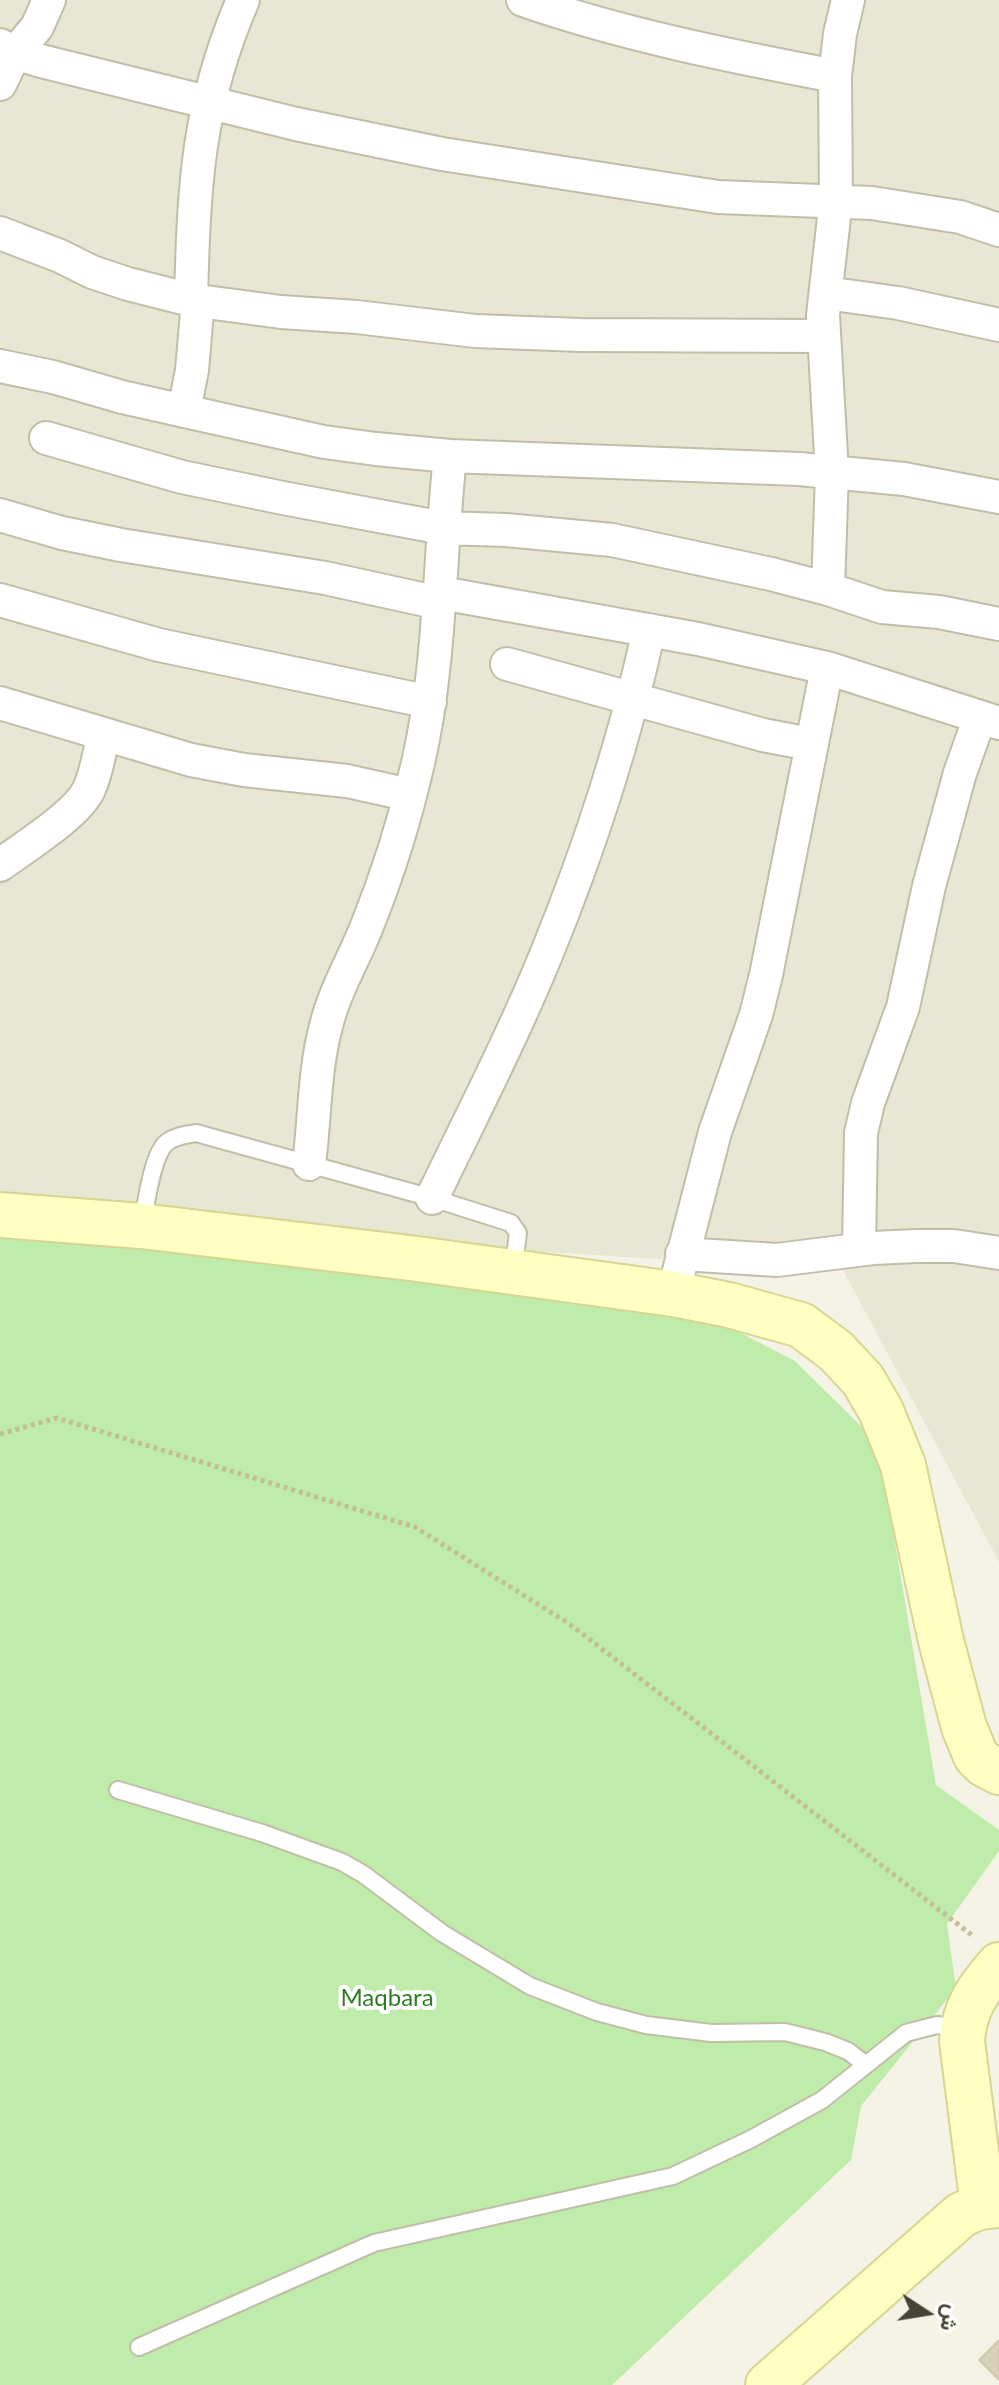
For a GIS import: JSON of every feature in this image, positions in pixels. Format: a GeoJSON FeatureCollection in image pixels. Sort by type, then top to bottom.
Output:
{"type":"FeatureCollection","features":[{"type":"Feature","properties":{"kind":"street"},"geometry":{"type":"LineString","coordinates":[[0,84],[7,49],[37,27],[49,0]]}},
{"type":"Feature","properties":{"kind":"street"},"geometry":{"type":"LineString","coordinates":[[184,411],[192,370],[196,167],[215,71],[243,0]]}},
{"type":"Feature","properties":{"kind":"street"},"geometry":{"type":"LineString","coordinates":[[523,0],[582,21],[744,59],[835,76]]}},
{"type":"Feature","properties":{"kind":"street"},"geometry":{"type":"LineString","coordinates":[[828,589],[832,473],[823,336],[836,200],[835,76],[848,0]]}},
{"type":"Feature","properties":{"kind":"street"},"geometry":{"type":"LineString","coordinates":[[7,49],[207,103],[442,154],[695,193],[740,198],[836,200],[960,217],[999,230]]}},
{"type":"Feature","properties":{"kind":"street"},"geometry":{"type":"LineString","coordinates":[[0,233],[101,275],[195,300],[281,312],[357,317],[450,330],[581,335],[823,336]]}},
{"type":"Feature","properties":{"kind":"street"},"geometry":{"type":"LineString","coordinates":[[826,293],[898,303],[999,325]]}},
{"type":"Feature","properties":{"kind":"street"},"geometry":{"type":"LineString","coordinates":[[0,366],[324,442],[450,456],[758,466],[904,479],[999,497]]}},
{"type":"Feature","properties":{"kind":"street"},"geometry":{"type":"LineString","coordinates":[[46,438],[209,483],[443,528],[612,540],[771,574],[882,607],[939,612],[999,624]]}},
{"type":"Feature","properties":{"kind":"street"},"geometry":{"type":"LineString","coordinates":[[309,1164],[326,1024],[378,898],[410,795],[430,702],[450,456]]}},
{"type":"Feature","properties":{"kind":"street"},"geometry":{"type":"LineString","coordinates":[[0,515],[62,533],[121,545],[649,630],[827,668],[990,720],[960,773],[929,886],[903,1007],[868,1103],[861,1133],[859,1249]]}},
{"type":"Feature","properties":{"kind":"street"},"geometry":{"type":"LineString","coordinates":[[0,600],[159,645],[430,702]]}},
{"type":"Feature","properties":{"kind":"street"},"geometry":{"type":"LineString","coordinates":[[432,1198],[504,1051],[546,955],[584,854],[634,699],[649,630]]}},
{"type":"Feature","properties":{"kind":"street"},"geometry":{"type":"LineString","coordinates":[[507,664],[763,735],[810,744]]}},
{"type":"Feature","properties":{"kind":"street"},"geometry":{"type":"LineString","coordinates":[[678,1274],[715,1132],[756,1015],[774,942],[827,668]]}},
{"type":"Feature","properties":{"kind":"street"},"geometry":{"type":"LineString","coordinates":[[0,703],[219,766],[347,781],[410,795]]}},
{"type":"Feature","properties":{"kind":"street"},"geometry":{"type":"LineString","coordinates":[[0,865],[48,831],[82,799],[89,789],[104,734]]}},
{"type":"Feature","properties":{"kind":"street"},"geometry":{"type":"LineString","coordinates":[[0,1215],[141,1226],[513,1273],[678,1274],[859,1249],[939,1246],[999,1253]]}},
{"type":"Feature","properties":{"kind":"street"},"geometry":{"type":"LineString","coordinates":[[678,1274],[729,1305],[801,1325],[836,1351],[863,1380],[881,1411],[903,1465],[941,1641],[964,1727],[976,1756],[999,1772]]}},
{"type":"Feature","properties":{"kind":"street"},"geometry":{"type":"LineString","coordinates":[[787,2379],[946,2226],[961,2215],[991,2206],[962,2041],[963,2028],[987,1951]]}},
{"type":"Feature","properties":{"kind":"lane"},"geometry":{"type":"LineString","coordinates":[[141,1226],[155,1166],[165,1144],[177,1137],[196,1133],[511,1223],[518,1233],[513,1273]]}},
{"type":"Feature","properties":{"kind":"lane"},"geometry":{"type":"LineString","coordinates":[[118,1790],[262,1833],[342,1862],[442,1933],[530,1986],[597,2012],[646,2025],[711,2033],[785,2032],[848,2051],[866,2065]]}},
{"type":"Feature","properties":{"kind":"lane"},"geometry":{"type":"LineString","coordinates":[[139,2347],[374,2243],[673,2176],[751,2139],[822,2100],[906,2033],[937,2025],[963,2028]]}},
{"type":"Feature","properties":{"kind":"path"},"geometry":{"type":"LineString","coordinates":[[0,1434],[57,1418],[415,1527],[571,1625],[987,1951]]}},
{"type":"Feature","properties":{"kind":"shaded area"},"geometry":{"type":"Polygon","coordinates":[[[0,0],[999,0],[999,1562],[843,1270],[0,1219],[0,0]]]}},
{"type":"Feature","properties":{"kind":"green space","name":"Maqbara"},"geometry":{"type":"Polygon","coordinates":[[[0,1231],[708,1316],[795,1361],[878,1443],[936,1785],[999,1830],[999,1851],[947,1924],[956,1988],[861,2106],[851,2160],[612,2385],[0,2385],[0,1231]]]}},
{"type":"Feature","properties":{"kind":"building"},"geometry":{"type":"Polygon","coordinates":[[[999,2340],[999,2380],[979,2360],[999,2340]]]}}]}
